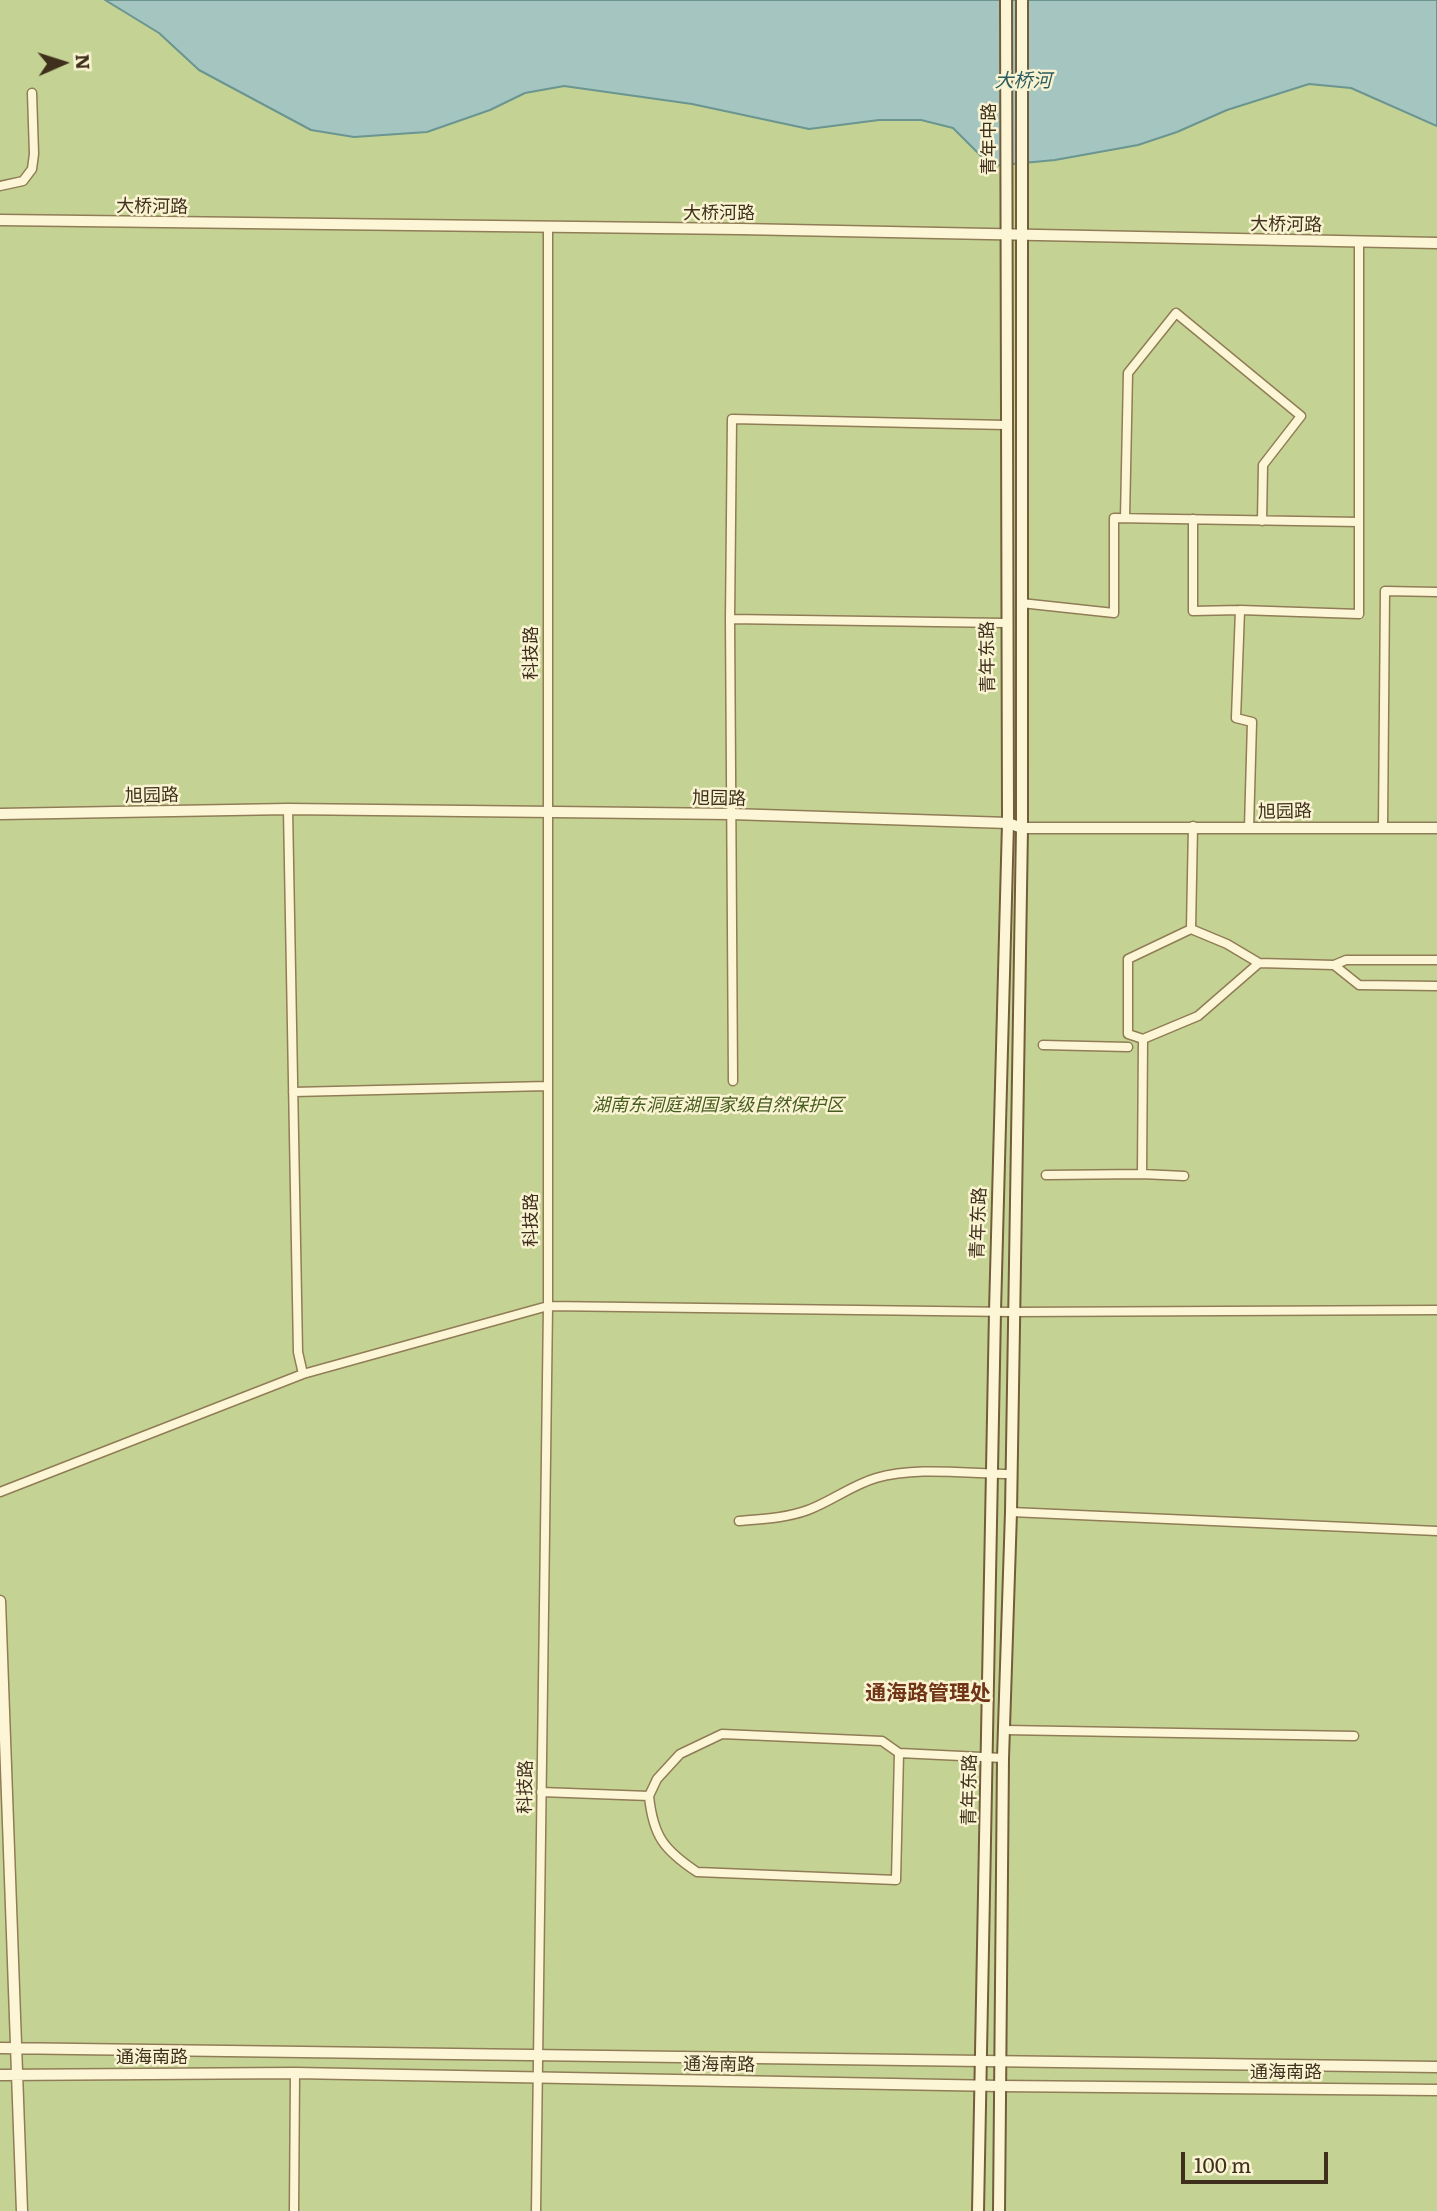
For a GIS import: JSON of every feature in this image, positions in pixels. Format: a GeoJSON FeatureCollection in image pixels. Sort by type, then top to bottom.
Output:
{"type":"FeatureCollection","features":[{"type":"Feature","properties":{"kind":"main road","name":"青年中路"},"geometry":{"type":"LineString","coordinates":[[1006,0],[1008,236]]}},
{"type":"Feature","properties":{"kind":"main road","name":"青年东路"},"geometry":{"type":"LineString","coordinates":[[999,2211],[1003,1758],[1011,1513],[1012,1312],[1022,828],[1022,0]]}},
{"type":"Feature","properties":{"kind":"main road","name":"青年东路"},"geometry":{"type":"LineString","coordinates":[[978,2211],[989,1757],[995,1311],[1008,823],[1005,623],[1008,236]]}},
{"type":"Feature","properties":{"kind":"street"},"geometry":{"type":"LineString","coordinates":[[0,186],[23,181],[32,169],[32,93]]}},
{"type":"Feature","properties":{"kind":"street","name":"大桥河路"},"geometry":{"type":"LineString","coordinates":[[0,220],[548,229],[740,229],[1437,243]]}},
{"type":"Feature","properties":{"kind":"street","name":"科技路"},"geometry":{"type":"LineString","coordinates":[[536,2211],[548,1306],[548,229]]}},
{"type":"Feature","properties":{"kind":"street"},"geometry":{"type":"LineString","coordinates":[[1193,520],[1193,611],[1359,614],[1359,242]]}},
{"type":"Feature","properties":{"kind":"street"},"geometry":{"type":"LineString","coordinates":[[1125,518],[1128,373],[1177,313],[1301,416],[1263,465],[1262,521]]}},
{"type":"Feature","properties":{"kind":"street"},"geometry":{"type":"LineString","coordinates":[[733,1081],[730,619],[733,419],[1006,425]]}},
{"type":"Feature","properties":{"kind":"street"},"geometry":{"type":"LineString","coordinates":[[1021,603],[1114,613],[1114,518],[1359,522]]}},
{"type":"Feature","properties":{"kind":"street"},"geometry":{"type":"LineString","coordinates":[[1383,826],[1385,591],[1437,592]]}},
{"type":"Feature","properties":{"kind":"street"},"geometry":{"type":"LineString","coordinates":[[1240,610],[1236,718],[1252,722],[1249,828]]}},
{"type":"Feature","properties":{"kind":"street"},"geometry":{"type":"LineString","coordinates":[[730,619],[1005,623]]}},
{"type":"Feature","properties":{"kind":"street"},"geometry":{"type":"LineString","coordinates":[[288,809],[298,1352],[303,1374]]}},
{"type":"Feature","properties":{"kind":"street","name":"旭园路"},"geometry":{"type":"LineString","coordinates":[[0,814],[288,809],[548,811],[1008,823],[1022,828],[1437,828]]}},
{"type":"Feature","properties":{"kind":"street"},"geometry":{"type":"LineString","coordinates":[[1191,929],[1194,826]]}},
{"type":"Feature","properties":{"kind":"street"},"geometry":{"type":"LineString","coordinates":[[1128,1046],[1128,959],[1191,929],[1227,944],[1259,963],[1334,965],[1346,960],[1437,960]]}},
{"type":"Feature","properties":{"kind":"street"},"geometry":{"type":"LineString","coordinates":[[1043,1045],[1128,1046],[1143,1043],[1198,1016],[1259,963]]}},
{"type":"Feature","properties":{"kind":"street"},"geometry":{"type":"LineString","coordinates":[[1334,965],[1359,985],[1437,986]]}},
{"type":"Feature","properties":{"kind":"street"},"geometry":{"type":"LineString","coordinates":[[1128,1034],[1143,1043]]}},
{"type":"Feature","properties":{"kind":"street"},"geometry":{"type":"LineString","coordinates":[[1142,1174],[1143,1043]]}},
{"type":"Feature","properties":{"kind":"street"},"geometry":{"type":"LineString","coordinates":[[293,1092],[548,1086]]}},
{"type":"Feature","properties":{"kind":"street"},"geometry":{"type":"LineString","coordinates":[[1046,1175],[1142,1174],[1184,1177]]}},
{"type":"Feature","properties":{"kind":"street"},"geometry":{"type":"LineString","coordinates":[[0,1492],[303,1374],[548,1306],[1012,1312],[1437,1310]]}},
{"type":"Feature","properties":{"kind":"street"},"geometry":{"type":"LineString","coordinates":[[739,1521],[774,1519],[809,1509],[849,1488],[878,1477],[906,1474],[1011,1474]]}},
{"type":"Feature","properties":{"kind":"street"},"geometry":{"type":"LineString","coordinates":[[1011,1513],[1437,1531]]}},
{"type":"Feature","properties":{"kind":"street"},"geometry":{"type":"LineString","coordinates":[[0,1601],[22,2211]]}},
{"type":"Feature","properties":{"kind":"street"},"geometry":{"type":"LineString","coordinates":[[1005,1730],[1354,1736]]}},
{"type":"Feature","properties":{"kind":"street"},"geometry":{"type":"LineString","coordinates":[[899,1754],[896,1880],[697,1872],[678,1860],[659,1841],[649,1796],[657,1779],[680,1754],[722,1734],[882,1741],[899,1754],[1003,1758]]}},
{"type":"Feature","properties":{"kind":"street"},"geometry":{"type":"LineString","coordinates":[[541,1792],[649,1796]]}},
{"type":"Feature","properties":{"kind":"street","name":"通海南路"},"geometry":{"type":"LineString","coordinates":[[0,2048],[1437,2067]]}},
{"type":"Feature","properties":{"kind":"street"},"geometry":{"type":"LineString","coordinates":[[294,2211],[295,2073]]}},
{"type":"Feature","properties":{"kind":"street","name":"通海南路"},"geometry":{"type":"LineString","coordinates":[[0,2075],[295,2073],[1000,2087],[1437,2090]]}},
{"type":"Feature","properties":{"kind":"green space","name":"湖南东洞庭湖国家级自然保护区"},"geometry":{"type":"Polygon","coordinates":[[[0,0],[1437,0],[1437,2211],[0,2211],[0,0]]]}},
{"type":"Feature","properties":{"kind":"water","name":"大桥河"},"geometry":{"type":"Polygon","coordinates":[[[105,0],[1437,0],[1437,126],[1351,88],[1309,84],[1227,110],[1177,132],[1138,145],[1055,160],[991,166],[953,128],[921,120],[879,120],[809,129],[692,104],[564,86],[525,93],[490,110],[427,132],[354,137],[311,130],[199,70],[159,33],[105,0]]]}},
{"type":"Feature","properties":{"kind":"district","name":"通海路管理处"},"geometry":{"type":"Point","coordinates":[928,1694]}}]}
